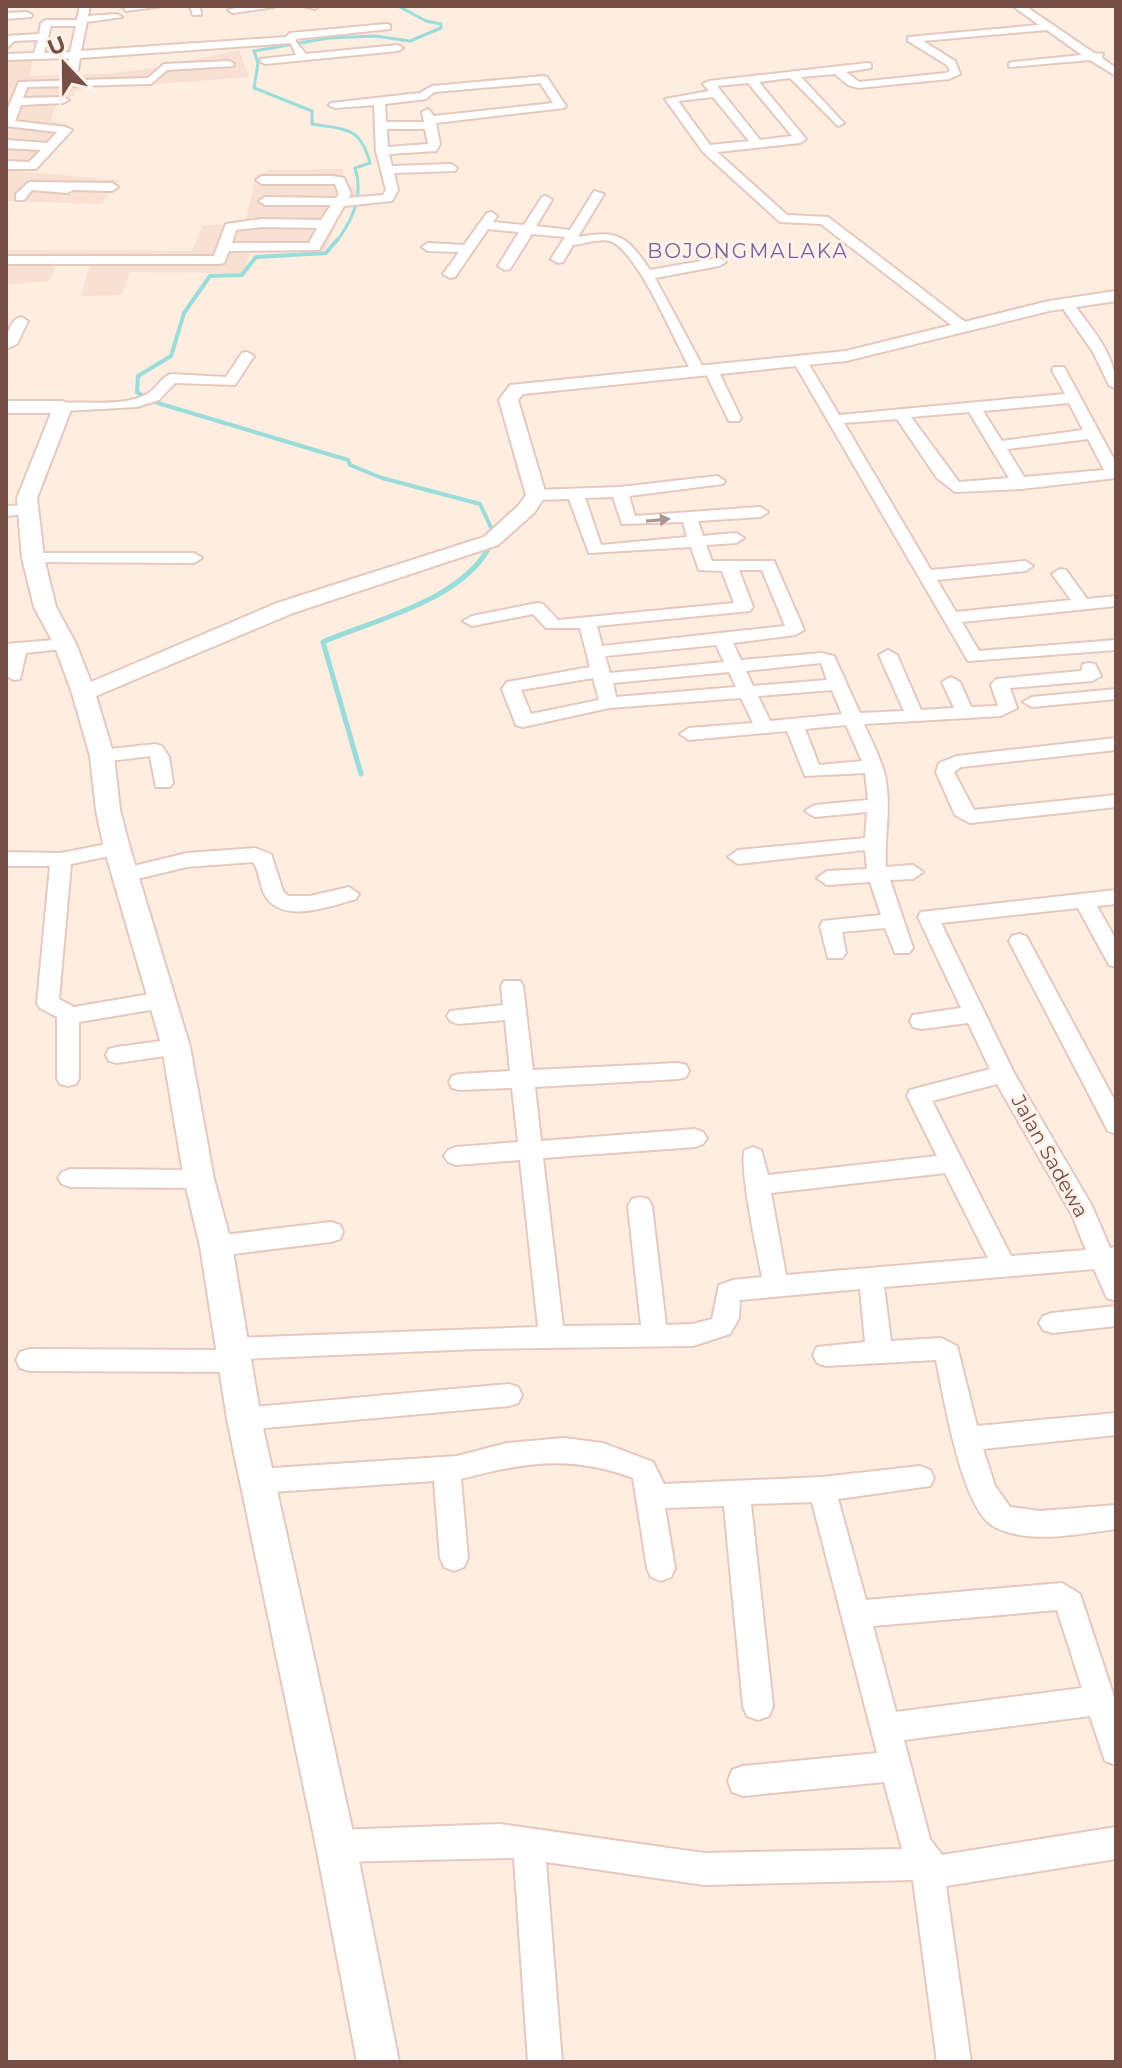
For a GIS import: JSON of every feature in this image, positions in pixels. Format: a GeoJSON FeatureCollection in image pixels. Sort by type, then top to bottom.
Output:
{"type":"FeatureCollection","features":[{"type":"Feature","properties":{"kind":"street"},"geometry":{"type":"LineString","coordinates":[[1018,6],[1116,73]]}},
{"type":"Feature","properties":{"kind":"street"},"geometry":{"type":"LineString","coordinates":[[6,16],[28,19],[83,18],[160,8]]}},
{"type":"Feature","properties":{"kind":"street"},"geometry":{"type":"LineString","coordinates":[[233,9],[269,9]]}},
{"type":"Feature","properties":{"kind":"street"},"geometry":{"type":"LineString","coordinates":[[83,18],[109,29]]}},
{"type":"Feature","properties":{"kind":"street"},"geometry":{"type":"LineString","coordinates":[[73,70],[83,18]]}},
{"type":"Feature","properties":{"kind":"street"},"geometry":{"type":"LineString","coordinates":[[30,70],[48,19]]}},
{"type":"Feature","properties":{"kind":"street"},"geometry":{"type":"LineString","coordinates":[[1003,20],[1016,30]]}},
{"type":"Feature","properties":{"kind":"street"},"geometry":{"type":"LineString","coordinates":[[972,24],[982,33]]}},
{"type":"Feature","properties":{"kind":"street"},"geometry":{"type":"LineString","coordinates":[[939,25],[950,35]]}},
{"type":"Feature","properties":{"kind":"street"},"geometry":{"type":"LineString","coordinates":[[77,50],[130,34],[200,52],[213,46],[292,38],[363,26],[386,27]]}},
{"type":"Feature","properties":{"kind":"street"},"geometry":{"type":"LineString","coordinates":[[912,39],[1050,27]]}},
{"type":"Feature","properties":{"kind":"street"},"geometry":{"type":"LineString","coordinates":[[248,29],[253,43]]}},
{"type":"Feature","properties":{"kind":"street"},"geometry":{"type":"LineString","coordinates":[[837,70],[858,85],[954,75],[956,72],[951,63],[901,29]]}},
{"type":"Feature","properties":{"kind":"street"},"geometry":{"type":"LineString","coordinates":[[210,33],[213,46]]}},
{"type":"Feature","properties":{"kind":"street"},"geometry":{"type":"LineString","coordinates":[[328,33],[339,54]]}},
{"type":"Feature","properties":{"kind":"street"},"geometry":{"type":"LineString","coordinates":[[6,46],[11,38],[39,49]]}},
{"type":"Feature","properties":{"kind":"street"},"geometry":{"type":"LineString","coordinates":[[292,38],[303,58]]}},
{"type":"Feature","properties":{"kind":"street"},"geometry":{"type":"LineString","coordinates":[[6,57],[39,49],[123,56],[160,44]]}},
{"type":"Feature","properties":{"kind":"street"},"geometry":{"type":"LineString","coordinates":[[160,44],[165,64]]}},
{"type":"Feature","properties":{"kind":"street"},"geometry":{"type":"LineString","coordinates":[[265,61],[339,54],[376,44],[398,48]]}},
{"type":"Feature","properties":{"kind":"street"},"geometry":{"type":"LineString","coordinates":[[1013,65],[1116,55]]}},
{"type":"Feature","properties":{"kind":"street"},"geometry":{"type":"LineString","coordinates":[[8,122],[23,84],[108,77],[154,80],[160,68],[164,67],[229,64]]}},
{"type":"Feature","properties":{"kind":"street"},"geometry":{"type":"LineString","coordinates":[[757,144],[709,84],[867,66]]}},
{"type":"Feature","properties":{"kind":"street"},"geometry":{"type":"LineString","coordinates":[[793,75],[838,123]]}},
{"type":"Feature","properties":{"kind":"street"},"geometry":{"type":"LineString","coordinates":[[707,149],[800,139],[750,78]]}},
{"type":"Feature","properties":{"kind":"street"},"geometry":{"type":"LineString","coordinates":[[381,126],[430,122],[560,106],[543,79],[432,89],[426,92],[426,96],[430,122],[434,144],[432,148],[382,151]]}},
{"type":"Feature","properties":{"kind":"street"},"geometry":{"type":"LineString","coordinates":[[717,93],[671,99],[707,149],[784,219],[824,220],[958,329]]}},
{"type":"Feature","properties":{"kind":"street"},"geometry":{"type":"LineString","coordinates":[[335,105],[426,96]]}},
{"type":"Feature","properties":{"kind":"street"},"geometry":{"type":"LineString","coordinates":[[17,102],[63,100]]}},
{"type":"Feature","properties":{"kind":"street"},"geometry":{"type":"LineString","coordinates":[[265,201],[364,202],[388,198],[392,190],[382,151],[379,101]]}},
{"type":"Feature","properties":{"kind":"street"},"geometry":{"type":"LineString","coordinates":[[810,111],[825,109]]}},
{"type":"Feature","properties":{"kind":"street"},"geometry":{"type":"LineString","coordinates":[[779,113],[794,112]]}},
{"type":"Feature","properties":{"kind":"street"},"geometry":{"type":"LineString","coordinates":[[8,122],[49,121]]}},
{"type":"Feature","properties":{"kind":"street"},"geometry":{"type":"LineString","coordinates":[[6,165],[32,166],[66,130],[8,122]]}},
{"type":"Feature","properties":{"kind":"street"},"geometry":{"type":"LineString","coordinates":[[6,144],[49,147]]}},
{"type":"Feature","properties":{"kind":"street"},"geometry":{"type":"LineString","coordinates":[[386,170],[451,168]]}},
{"type":"Feature","properties":{"kind":"street"},"geometry":{"type":"LineString","coordinates":[[6,260],[25,265],[220,260],[314,247],[325,224],[345,202],[340,181],[262,180]]}},
{"type":"Feature","properties":{"kind":"street"},"geometry":{"type":"LineString","coordinates":[[10,182],[109,192]]}},
{"type":"Feature","properties":{"kind":"street"},"geometry":{"type":"LineString","coordinates":[[20,197],[29,186]]}},
{"type":"Feature","properties":{"kind":"street"},"geometry":{"type":"LineString","coordinates":[[558,259],[588,219],[598,194]]}},
{"type":"Feature","properties":{"kind":"street"},"geometry":{"type":"LineString","coordinates":[[505,266],[546,200]]}},
{"type":"Feature","properties":{"kind":"street"},"geometry":{"type":"LineString","coordinates":[[450,274],[488,220],[572,238],[612,237],[641,263],[734,418]]}},
{"type":"Feature","properties":{"kind":"street"},"geometry":{"type":"LineString","coordinates":[[220,260],[229,228],[235,225],[325,224]]}},
{"type":"Feature","properties":{"kind":"street"},"geometry":{"type":"LineString","coordinates":[[428,247],[467,249]]}},
{"type":"Feature","properties":{"kind":"street"},"geometry":{"type":"LineString","coordinates":[[692,252],[704,265]]}},
{"type":"Feature","properties":{"kind":"street"},"geometry":{"type":"LineString","coordinates":[[647,275],[719,262]]}},
{"type":"Feature","properties":{"kind":"street"},"geometry":{"type":"LineString","coordinates":[[84,693],[285,608],[491,541],[527,509],[536,495],[508,400],[512,392],[532,386],[846,356],[1066,303],[1116,296]]}},
{"type":"Feature","properties":{"kind":"street"},"geometry":{"type":"LineString","coordinates":[[1066,303],[1100,352],[1115,381]]}},
{"type":"Feature","properties":{"kind":"street"},"geometry":{"type":"LineString","coordinates":[[6,345],[12,341],[21,321]]}},
{"type":"Feature","properties":{"kind":"street"},"geometry":{"type":"LineString","coordinates":[[1100,352],[1116,352]]}},
{"type":"Feature","properties":{"kind":"street"},"geometry":{"type":"LineString","coordinates":[[6,407],[132,404],[154,397],[171,378],[232,381],[247,356]]}},
{"type":"Feature","properties":{"kind":"street"},"geometry":{"type":"LineString","coordinates":[[800,361],[972,656],[977,659],[1114,648]]}},
{"type":"Feature","properties":{"kind":"street"},"geometry":{"type":"LineString","coordinates":[[901,413],[952,486],[1115,476],[1090,434],[1059,370]]}},
{"type":"Feature","properties":{"kind":"street"},"geometry":{"type":"LineString","coordinates":[[833,420],[1072,398]]}},
{"type":"Feature","properties":{"kind":"street"},"geometry":{"type":"LineString","coordinates":[[63,407],[27,498],[33,558],[45,607],[65,644],[84,693],[102,756],[108,810],[120,861],[176,1047],[199,1179],[216,1246],[244,1419],[336,1846],[378,2062]]}},
{"type":"Feature","properties":{"kind":"street"},"geometry":{"type":"LineString","coordinates":[[973,407],[1021,484]]}},
{"type":"Feature","properties":{"kind":"street"},"geometry":{"type":"LineString","coordinates":[[998,446],[1090,434]]}},
{"type":"Feature","properties":{"kind":"street"},"geometry":{"type":"LineString","coordinates":[[536,495],[576,496],[717,481]]}},
{"type":"Feature","properties":{"kind":"street"},"geometry":{"type":"LineString","coordinates":[[699,483],[707,504]]}},
{"type":"Feature","properties":{"kind":"street"},"geometry":{"type":"LineString","coordinates":[[620,492],[628,521],[760,512]]}},
{"type":"Feature","properties":{"kind":"street"},"geometry":{"type":"LineString","coordinates":[[576,496],[595,550],[736,538]]}},
{"type":"Feature","properties":{"kind":"street"},"geometry":{"type":"LineString","coordinates":[[6,511],[29,510]]}},
{"type":"Feature","properties":{"kind":"street"},"geometry":{"type":"LineString","coordinates":[[595,652],[795,630],[770,567],[766,564],[705,566],[689,517]]}},
{"type":"Feature","properties":{"kind":"street"},"geometry":{"type":"LineString","coordinates":[[33,558],[194,558]]}},
{"type":"Feature","properties":{"kind":"street"},"geometry":{"type":"LineString","coordinates":[[925,576],[1025,566]]}},
{"type":"Feature","properties":{"kind":"street"},"geometry":{"type":"LineString","coordinates":[[729,567],[758,635]]}},
{"type":"Feature","properties":{"kind":"street"},"geometry":{"type":"LineString","coordinates":[[1060,574],[1082,604]]}},
{"type":"Feature","properties":{"kind":"street"},"geometry":{"type":"LineString","coordinates":[[949,618],[1116,601]]}},
{"type":"Feature","properties":{"kind":"street"},"geometry":{"type":"LineString","coordinates":[[472,621],[537,608],[554,625],[744,607]]}},
{"type":"Feature","properties":{"kind":"street"},"geometry":{"type":"LineString","coordinates":[[587,622],[609,703]]}},
{"type":"Feature","properties":{"kind":"street"},"geometry":{"type":"LineString","coordinates":[[722,639],[764,727]]}},
{"type":"Feature","properties":{"kind":"street"},"geometry":{"type":"LineString","coordinates":[[14,675],[12,649],[65,644]]}},
{"type":"Feature","properties":{"kind":"street"},"geometry":{"type":"LineString","coordinates":[[888,655],[915,716]]}},
{"type":"Feature","properties":{"kind":"street"},"geometry":{"type":"LineString","coordinates":[[839,684],[609,703],[522,717],[511,689],[549,679],[821,658],[828,660],[839,684],[873,766],[878,791],[874,843],[877,873],[902,948]]}},
{"type":"Feature","properties":{"kind":"street"},"geometry":{"type":"LineString","coordinates":[[541,660],[549,679]]}},
{"type":"Feature","properties":{"kind":"street"},"geometry":{"type":"LineString","coordinates":[[689,734],[853,719],[1006,710],[1002,683],[1092,676]]}},
{"type":"Feature","properties":{"kind":"street"},"geometry":{"type":"LineString","coordinates":[[951,682],[965,713]]}},
{"type":"Feature","properties":{"kind":"street"},"geometry":{"type":"LineString","coordinates":[[1032,702],[1116,694]]}},
{"type":"Feature","properties":{"kind":"street"},"geometry":{"type":"LineString","coordinates":[[794,724],[812,772],[873,766]]}},
{"type":"Feature","properties":{"kind":"street"},"geometry":{"type":"LineString","coordinates":[[1116,744],[957,762],[946,767],[945,772],[962,811],[970,817],[1116,801]]}},
{"type":"Feature","properties":{"kind":"street"},"geometry":{"type":"LineString","coordinates":[[102,756],[155,750],[160,757],[163,783]]}},
{"type":"Feature","properties":{"kind":"street"},"geometry":{"type":"LineString","coordinates":[[815,811],[876,805]]}},
{"type":"Feature","properties":{"kind":"street"},"geometry":{"type":"LineString","coordinates":[[738,857],[874,843]]}},
{"type":"Feature","properties":{"kind":"street"},"geometry":{"type":"LineString","coordinates":[[6,859],[187,860],[255,855],[264,859],[274,894],[283,902],[297,904],[349,894]]}},
{"type":"Feature","properties":{"kind":"street"},"geometry":{"type":"LineString","coordinates":[[61,860],[48,1003],[68,1015],[162,1000]]}},
{"type":"Feature","properties":{"kind":"street"},"geometry":{"type":"LineString","coordinates":[[827,878],[913,872]]}},
{"type":"Feature","properties":{"kind":"street"},"geometry":{"type":"LineString","coordinates":[[1003,1074],[928,917],[1116,897]]}},
{"type":"Feature","properties":{"kind":"street"},"geometry":{"type":"LineString","coordinates":[[1084,900],[1116,960]]}},
{"type":"Feature","properties":{"kind":"street"},"geometry":{"type":"LineString","coordinates":[[835,953],[830,926],[891,921]]}},
{"type":"Feature","properties":{"kind":"street"},"geometry":{"type":"LineString","coordinates":[[1019,941],[1116,1125]]}},
{"type":"Feature","properties":{"kind":"street"},"geometry":{"type":"LineString","coordinates":[[512,986],[552,1337]]}},
{"type":"Feature","properties":{"kind":"street"},"geometry":{"type":"LineString","coordinates":[[458,1016],[515,1012]]}},
{"type":"Feature","properties":{"kind":"street"},"geometry":{"type":"LineString","coordinates":[[921,1021],[974,1014]]}},
{"type":"Feature","properties":{"kind":"street"},"geometry":{"type":"LineString","coordinates":[[68,1015],[68,1078]]}},
{"type":"Feature","properties":{"kind":"street"},"geometry":{"type":"LineString","coordinates":[[117,1055],[176,1047]]}},
{"type":"Feature","properties":{"kind":"street"},"geometry":{"type":"LineString","coordinates":[[460,1082],[678,1071]]}},
{"type":"Feature","properties":{"kind":"street","name":"Jalan Sadewa"},"geometry":{"type":"LineString","coordinates":[[954,1163],[918,1096],[1003,1074],[1108,1257],[1116,1291]]}},
{"type":"Feature","properties":{"kind":"street"},"geometry":{"type":"LineString","coordinates":[[456,1156],[695,1138]]}},
{"type":"Feature","properties":{"kind":"street"},"geometry":{"type":"LineString","coordinates":[[753,1156],[776,1286]]}},
{"type":"Feature","properties":{"kind":"street"},"geometry":{"type":"LineString","coordinates":[[757,1185],[954,1163],[1004,1266]]}},
{"type":"Feature","properties":{"kind":"street"},"geometry":{"type":"LineString","coordinates":[[70,1178],[199,1179]]}},
{"type":"Feature","properties":{"kind":"street"},"geometry":{"type":"LineString","coordinates":[[640,1206],[655,1336]]}},
{"type":"Feature","properties":{"kind":"street"},"geometry":{"type":"LineString","coordinates":[[216,1246],[331,1232]]}},
{"type":"Feature","properties":{"kind":"street"},"geometry":{"type":"LineString","coordinates":[[29,1360],[232,1355],[552,1337],[693,1335],[721,1327],[726,1318],[728,1292],[1108,1257]]}},
{"type":"Feature","properties":{"kind":"street"},"geometry":{"type":"LineString","coordinates":[[871,1279],[879,1352]]}},
{"type":"Feature","properties":{"kind":"street"},"geometry":{"type":"LineString","coordinates":[[1052,1323],[1116,1316]]}},
{"type":"Feature","properties":{"kind":"street"},"geometry":{"type":"LineString","coordinates":[[826,1355],[932,1348],[948,1354],[967,1439],[988,1502],[1001,1517],[1028,1523],[1116,1517]]}},
{"type":"Feature","properties":{"kind":"street"},"geometry":{"type":"LineString","coordinates":[[244,1419],[509,1395]]}},
{"type":"Feature","properties":{"kind":"street"},"geometry":{"type":"LineString","coordinates":[[967,1439],[1116,1424]]}},
{"type":"Feature","properties":{"kind":"street"},"geometry":{"type":"LineString","coordinates":[[257,1481],[447,1468],[507,1455],[564,1450],[603,1455],[643,1470],[650,1481],[661,1568]]}},
{"type":"Feature","properties":{"kind":"street"},"geometry":{"type":"LineString","coordinates":[[447,1468],[454,1558]]}},
{"type":"Feature","properties":{"kind":"street"},"geometry":{"type":"LineString","coordinates":[[650,1497],[822,1489],[920,1478]]}},
{"type":"Feature","properties":{"kind":"street"},"geometry":{"type":"LineString","coordinates":[[822,1489],[916,1844],[927,1864],[954,2062]]}},
{"type":"Feature","properties":{"kind":"street"},"geometry":{"type":"LineString","coordinates":[[736,1492],[758,1706]]}},
{"type":"Feature","properties":{"kind":"street"},"geometry":{"type":"LineString","coordinates":[[853,1614],[1062,1596],[1070,1603],[1114,1736]]}},
{"type":"Feature","properties":{"kind":"street"},"geometry":{"type":"LineString","coordinates":[[884,1728],[1100,1700]]}},
{"type":"Feature","properties":{"kind":"street"},"geometry":{"type":"LineString","coordinates":[[743,1781],[895,1766]]}},
{"type":"Feature","properties":{"kind":"street"},"geometry":{"type":"LineString","coordinates":[[336,1846],[478,1839],[704,1869],[927,1864],[941,1871],[1116,1843]]}},
{"type":"Feature","properties":{"kind":"street"},"geometry":{"type":"LineString","coordinates":[[529,1846],[545,2062]]}},
{"type":"Feature","properties":{"kind":"shaded area"},"geometry":{"type":"Polygon","coordinates":[[[239,50],[249,77],[76,90],[73,96],[58,102],[50,121],[69,124],[23,172],[119,180],[102,204],[6,201],[6,59],[33,58],[30,76],[105,74],[155,68],[239,50]]]}},
{"type":"Feature","properties":{"kind":"shaded area"},"geometry":{"type":"Polygon","coordinates":[[[342,169],[348,185],[359,189],[340,216],[325,250],[251,249],[244,273],[130,272],[122,295],[81,296],[90,264],[57,263],[50,281],[6,284],[6,250],[192,251],[203,225],[245,224],[256,176],[270,170],[342,169]]]}},
{"type":"Feature","properties":{"kind":"waterway"},"geometry":{"type":"LineString","coordinates":[[336,242],[355,207],[358,188],[355,168],[370,163],[366,151],[362,142],[350,132],[312,124],[312,111],[254,88],[258,63],[254,51],[329,38],[375,36],[410,41],[441,28],[441,24],[426,21],[398,6]]}},
{"type":"Feature","properties":{"kind":"waterway"},"geometry":{"type":"LineString","coordinates":[[337,240],[326,253],[256,257],[242,275],[210,276],[184,313],[171,356],[138,376],[137,392],[151,401],[348,460],[350,465],[382,478],[480,504],[495,536],[488,549]]}},
{"type":"Feature","properties":{"kind":"waterway"},"geometry":{"type":"LineString","coordinates":[[361,774],[323,642],[438,595],[459,581],[489,547]]}},
{"type":"Feature","properties":{"kind":"district","name":"BOJONGMALAKA"},"geometry":{"type":"Point","coordinates":[748,251]}}]}
